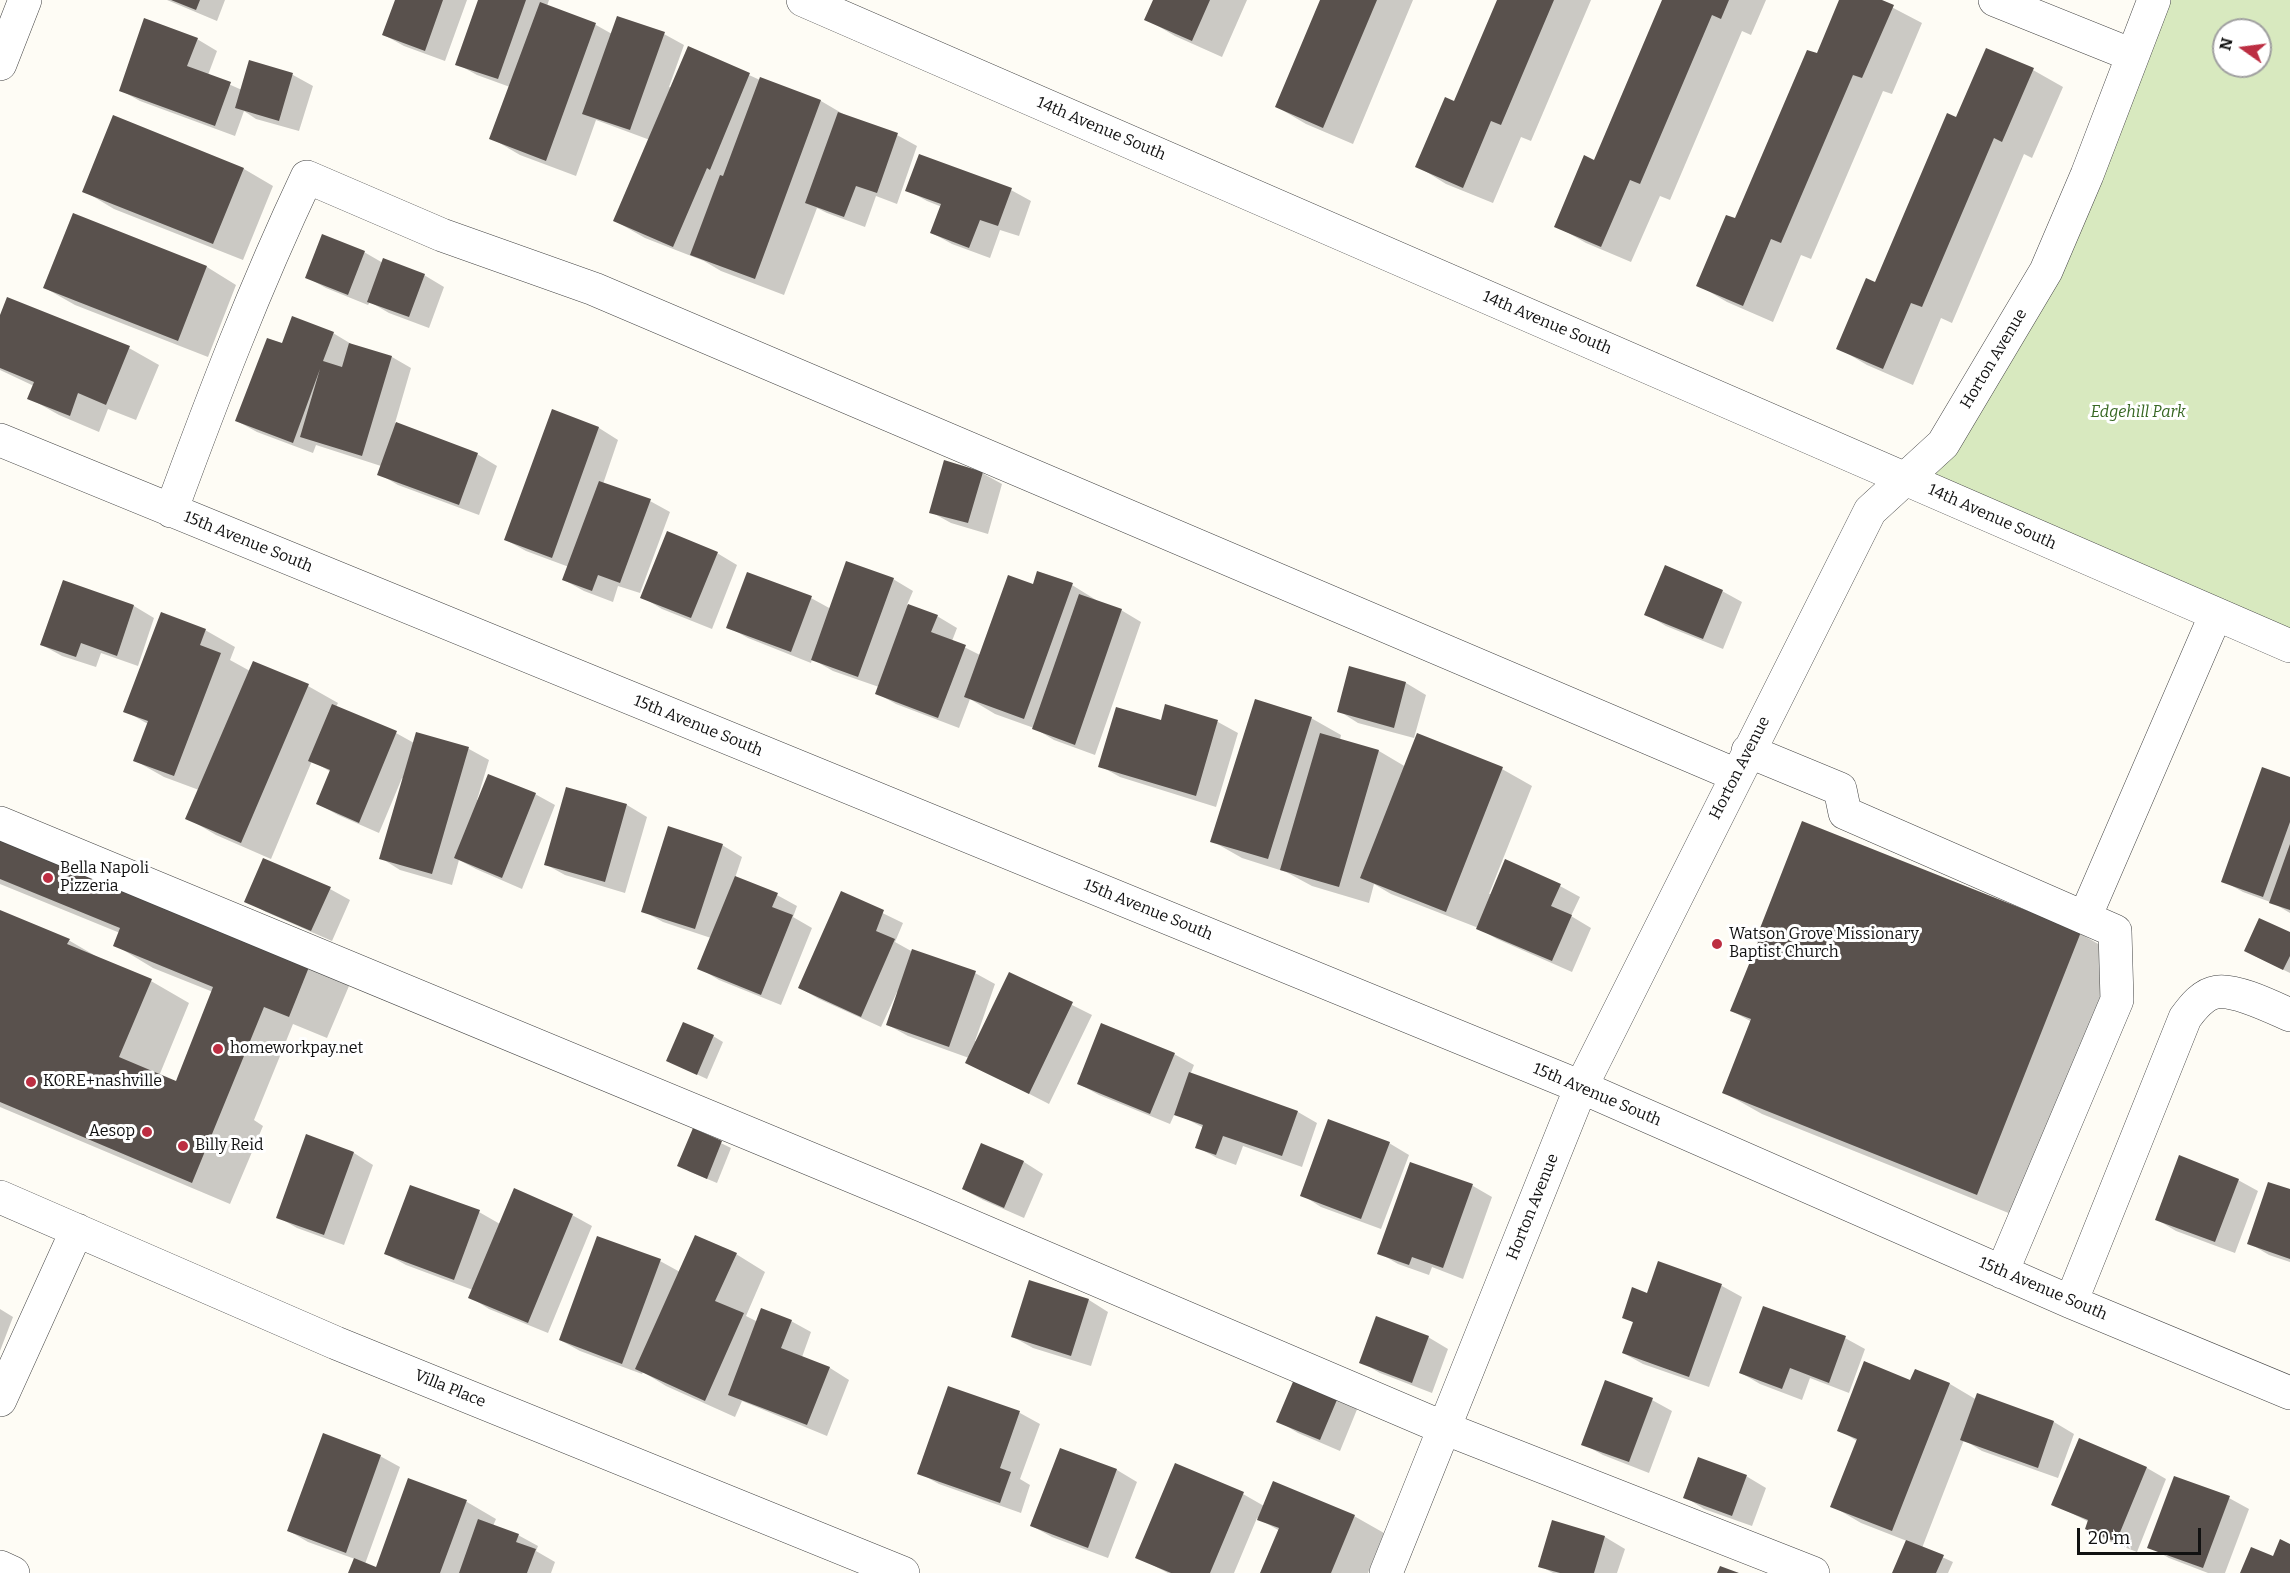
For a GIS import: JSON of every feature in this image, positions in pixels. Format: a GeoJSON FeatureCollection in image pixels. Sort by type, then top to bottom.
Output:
{"type":"FeatureCollection","features":[{"type":"Feature","properties":{"kind":"street"},"geometry":{"type":"LineString","coordinates":[[0,64],[25,0]]}},
{"type":"Feature","properties":{"kind":"street","name":"14th Avenue South"},"geometry":{"type":"LineString","coordinates":[[803,0],[2290,646]]}},
{"type":"Feature","properties":{"kind":"street"},"geometry":{"type":"LineString","coordinates":[[1995,0],[2132,55]]}},
{"type":"Feature","properties":{"kind":"street","name":"Horton Avenue"},"geometry":{"type":"LineString","coordinates":[[1386,1573],[1581,1087],[1869,511],[1943,444],[2046,271],[2087,175],[2154,0]]}},
{"type":"Feature","properties":{"kind":"street"},"geometry":{"type":"LineString","coordinates":[[171,511],[261,276],[307,177],[442,235],[594,289],[1742,763],[1840,789],[1845,813],[2115,931],[2116,1000],[2002,1272]]}},
{"type":"Feature","properties":{"kind":"street","name":"15th Avenue South"},"geometry":{"type":"LineString","coordinates":[[0,440],[1581,1087],[2071,1302],[2290,1393]]}},
{"type":"Feature","properties":{"kind":"street"},"geometry":{"type":"LineString","coordinates":[[2085,917],[2216,614]]}},
{"type":"Feature","properties":{"kind":"street"},"geometry":{"type":"LineString","coordinates":[[0,823],[924,1206],[1444,1428],[1813,1573]]}},
{"type":"Feature","properties":{"kind":"street"},"geometry":{"type":"LineString","coordinates":[[2071,1302],[2185,1018],[2190,1011],[2197,1002],[2219,991],[2247,998],[2290,1015]]}},
{"type":"Feature","properties":{"kind":"street","name":"Villa Place"},"geometry":{"type":"LineString","coordinates":[[0,1197],[336,1343],[903,1573]]}},
{"type":"Feature","properties":{"kind":"street"},"geometry":{"type":"LineString","coordinates":[[0,1400],[77,1230]]}},
{"type":"Feature","properties":{"kind":"street"},"geometry":{"type":"LineString","coordinates":[[0,1567],[14,1573]]}},
{"type":"Feature","properties":{"kind":"green space","name":"Edgehill Park"},"geometry":{"type":"Polygon","coordinates":[[[2154,0],[2290,0],[2290,646],[1905,479],[2046,271],[2154,0]]]}},
{"type":"Feature","properties":{"kind":"building"},"geometry":{"type":"Polygon","coordinates":[[[171,0],[200,0],[196,10],[171,0]]]}},
{"type":"Feature","properties":{"kind":"building"},"geometry":{"type":"Polygon","coordinates":[[[395,0],[443,0],[425,51],[382,35],[395,0]]]}},
{"type":"Feature","properties":{"kind":"building"},"geometry":{"type":"Polygon","coordinates":[[[478,0],[526,0],[498,79],[455,65],[478,0]]]}},
{"type":"Feature","properties":{"kind":"building"},"geometry":{"type":"Polygon","coordinates":[[[1153,0],[1210,0],[1192,41],[1144,20],[1153,0]]]}},
{"type":"Feature","properties":{"kind":"building"},"geometry":{"type":"Polygon","coordinates":[[[1320,0],[1377,0],[1323,128],[1275,107],[1320,0]]]}},
{"type":"Feature","properties":{"kind":"building"},"geometry":{"type":"Polygon","coordinates":[[[1497,0],[1554,0],[1501,125],[1491,121],[1463,188],[1415,167],[1445,97],[1454,101],[1497,0]]]}},
{"type":"Feature","properties":{"kind":"building"},"geometry":{"type":"Polygon","coordinates":[[[1662,0],[1729,0],[1721,19],[1712,15],[1640,184],[1630,180],[1601,247],[1554,227],[1584,155],[1594,160],[1662,0]]]}},
{"type":"Feature","properties":{"kind":"building"},"geometry":{"type":"Polygon","coordinates":[[[1839,0],[1882,0],[1894,5],[1862,78],[1853,75],[1781,243],[1771,239],[1743,306],[1696,286],[1726,215],[1735,218],[1807,50],[1817,53],[1839,0]]]}},
{"type":"Feature","properties":{"kind":"building"},"geometry":{"type":"Polygon","coordinates":[[[540,2],[596,23],[546,161],[489,139],[540,2]]]}},
{"type":"Feature","properties":{"kind":"building"},"geometry":{"type":"Polygon","coordinates":[[[617,16],[665,32],[630,130],[582,114],[617,16]]]}},
{"type":"Feature","properties":{"kind":"building"},"geometry":{"type":"Polygon","coordinates":[[[144,18],[198,38],[187,66],[231,82],[215,126],[119,91],[144,18]]]}},
{"type":"Feature","properties":{"kind":"building"},"geometry":{"type":"Polygon","coordinates":[[[688,46],[750,73],[710,170],[707,168],[673,247],[613,221],[688,46]]]}},
{"type":"Feature","properties":{"kind":"building"},"geometry":{"type":"Polygon","coordinates":[[[1986,48],[2034,68],[2002,142],[1994,138],[1922,307],[1911,303],[1883,369],[1836,349],[1866,278],[1875,282],[1947,113],[1956,117],[1986,48]]]}},
{"type":"Feature","properties":{"kind":"building"},"geometry":{"type":"Polygon","coordinates":[[[249,60],[293,73],[279,121],[235,108],[249,60]]]}},
{"type":"Feature","properties":{"kind":"building"},"geometry":{"type":"Polygon","coordinates":[[[760,77],[821,100],[755,279],[690,255],[760,77]]]}},
{"type":"Feature","properties":{"kind":"building"},"geometry":{"type":"Polygon","coordinates":[[[838,112],[898,133],[877,193],[856,186],[844,217],[805,203],[838,112]]]}},
{"type":"Feature","properties":{"kind":"building"},"geometry":{"type":"Polygon","coordinates":[[[113,115],[244,168],[213,244],[82,192],[113,115]]]}},
{"type":"Feature","properties":{"kind":"building"},"geometry":{"type":"Polygon","coordinates":[[[919,154],[1012,188],[998,226],[980,220],[969,248],[930,233],[941,204],[905,191],[919,154]]]}},
{"type":"Feature","properties":{"kind":"building"},"geometry":{"type":"Polygon","coordinates":[[[73,213],[207,266],[178,341],[43,288],[73,213]]]}},
{"type":"Feature","properties":{"kind":"building"},"geometry":{"type":"Polygon","coordinates":[[[322,234],[365,251],[348,295],[305,278],[322,234]]]}},
{"type":"Feature","properties":{"kind":"building"},"geometry":{"type":"Polygon","coordinates":[[[383,258],[425,274],[409,317],[367,302],[383,258]]]}},
{"type":"Feature","properties":{"kind":"building"},"geometry":{"type":"Polygon","coordinates":[[[7,297],[130,346],[106,405],[78,393],[70,416],[27,399],[34,382],[0,368],[0,315],[7,297]]]}},
{"type":"Feature","properties":{"kind":"building"},"geometry":{"type":"Polygon","coordinates":[[[292,316],[334,332],[323,361],[342,367],[349,343],[392,356],[362,456],[300,437],[320,369],[293,443],[235,421],[267,338],[282,343],[292,316]]]}},
{"type":"Feature","properties":{"kind":"building"},"geometry":{"type":"Polygon","coordinates":[[[552,409],[599,427],[552,558],[504,540],[552,409]]]}},
{"type":"Feature","properties":{"kind":"building"},"geometry":{"type":"Polygon","coordinates":[[[396,422],[478,453],[459,505],[377,475],[396,422]]]}},
{"type":"Feature","properties":{"kind":"building"},"geometry":{"type":"Polygon","coordinates":[[[944,460],[983,472],[968,523],[929,513],[944,460]]]}},
{"type":"Feature","properties":{"kind":"building"},"geometry":{"type":"Polygon","coordinates":[[[599,481],[651,499],[620,583],[598,575],[592,591],[562,580],[599,481]]]}},
{"type":"Feature","properties":{"kind":"building"},"geometry":{"type":"Polygon","coordinates":[[[667,531],[718,552],[691,618],[640,598],[667,531]]]}},
{"type":"Feature","properties":{"kind":"building"},"geometry":{"type":"Polygon","coordinates":[[[846,561],[894,578],[858,677],[811,660],[846,561]]]}},
{"type":"Feature","properties":{"kind":"building"},"geometry":{"type":"Polygon","coordinates":[[[1665,565],[1723,590],[1703,639],[1644,615],[1665,565]]]}},
{"type":"Feature","properties":{"kind":"building"},"geometry":{"type":"Polygon","coordinates":[[[1037,571],[1073,583],[1024,719],[964,697],[1008,575],[1033,584],[1037,571]]]}},
{"type":"Feature","properties":{"kind":"building"},"geometry":{"type":"Polygon","coordinates":[[[747,572],[812,596],[791,652],[726,628],[747,572]]]}},
{"type":"Feature","properties":{"kind":"building"},"geometry":{"type":"Polygon","coordinates":[[[63,580],[134,605],[117,656],[81,643],[76,657],[40,645],[63,580]]]}},
{"type":"Feature","properties":{"kind":"building"},"geometry":{"type":"Polygon","coordinates":[[[1079,594],[1122,609],[1075,745],[1032,729],[1079,594]]]}},
{"type":"Feature","properties":{"kind":"building"},"geometry":{"type":"Polygon","coordinates":[[[908,604],[938,615],[931,632],[966,645],[938,718],[875,694],[908,604]]]}},
{"type":"Feature","properties":{"kind":"building"},"geometry":{"type":"Polygon","coordinates":[[[161,612],[206,629],[200,645],[221,653],[174,776],[133,761],[148,721],[123,712],[161,612]]]}},
{"type":"Feature","properties":{"kind":"building"},"geometry":{"type":"Polygon","coordinates":[[[253,661],[309,684],[241,843],[185,819],[253,661]]]}},
{"type":"Feature","properties":{"kind":"building"},"geometry":{"type":"Polygon","coordinates":[[[1349,666],[1406,682],[1394,728],[1337,712],[1349,666]]]}},
{"type":"Feature","properties":{"kind":"building"},"geometry":{"type":"Polygon","coordinates":[[[1255,699],[1312,717],[1268,859],[1210,842],[1255,699]]]}},
{"type":"Feature","properties":{"kind":"building"},"geometry":{"type":"Polygon","coordinates":[[[332,704],[397,731],[359,823],[316,804],[330,770],[308,761],[332,704]]]}},
{"type":"Feature","properties":{"kind":"building"},"geometry":{"type":"Polygon","coordinates":[[[1165,704],[1218,720],[1196,796],[1098,767],[1116,707],[1161,720],[1165,704]]]}},
{"type":"Feature","properties":{"kind":"building"},"geometry":{"type":"Polygon","coordinates":[[[416,732],[469,747],[432,874],[379,859],[416,732]]]}},
{"type":"Feature","properties":{"kind":"building"},"geometry":{"type":"Polygon","coordinates":[[[1320,733],[1379,750],[1339,887],[1280,870],[1320,733]]]}},
{"type":"Feature","properties":{"kind":"building"},"geometry":{"type":"Polygon","coordinates":[[[1417,733],[1503,767],[1446,912],[1360,878],[1417,733]]]}},
{"type":"Feature","properties":{"kind":"building"},"geometry":{"type":"Polygon","coordinates":[[[2262,767],[2290,777],[2290,822],[2263,897],[2221,882],[2262,767]]]}},
{"type":"Feature","properties":{"kind":"building"},"geometry":{"type":"Polygon","coordinates":[[[488,774],[536,793],[502,878],[454,858],[488,774]]]}},
{"type":"Feature","properties":{"kind":"building"},"geometry":{"type":"Polygon","coordinates":[[[566,787],[627,804],[605,882],[544,865],[566,787]]]}},
{"type":"Feature","properties":{"kind":"building"},"geometry":{"type":"Polygon","coordinates":[[[1802,821],[2081,932],[1977,1195],[1722,1093],[1751,1019],[1730,1011],[1802,821]]]}},
{"type":"Feature","properties":{"kind":"building"},"geometry":{"type":"Polygon","coordinates":[[[668,826],[723,844],[695,929],[641,912],[668,826]]]}},
{"type":"Feature","properties":{"kind":"building"},"geometry":{"type":"Polygon","coordinates":[[[0,837],[311,962],[289,1017],[264,1007],[192,1183],[0,1102],[0,910],[70,939],[67,944],[152,979],[119,1057],[176,1081],[213,987],[113,946],[120,928],[0,879],[0,837]]]}},
{"type":"Feature","properties":{"kind":"building"},"geometry":{"type":"Polygon","coordinates":[[[2290,844],[2290,910],[2269,903],[2290,844]]]}},
{"type":"Feature","properties":{"kind":"building"},"geometry":{"type":"Polygon","coordinates":[[[263,858],[331,887],[311,931],[244,902],[263,858]]]}},
{"type":"Feature","properties":{"kind":"building"},"geometry":{"type":"Polygon","coordinates":[[[1505,859],[1561,884],[1551,906],[1572,915],[1552,961],[1476,929],[1505,859]]]}},
{"type":"Feature","properties":{"kind":"building"},"geometry":{"type":"Polygon","coordinates":[[[735,876],[778,893],[772,907],[793,915],[761,995],[697,969],[735,876]]]}},
{"type":"Feature","properties":{"kind":"building"},"geometry":{"type":"Polygon","coordinates":[[[841,891],[884,910],[876,931],[895,939],[861,1017],[798,988],[841,891]]]}},
{"type":"Feature","properties":{"kind":"building"},"geometry":{"type":"Polygon","coordinates":[[[2259,918],[2290,932],[2290,956],[2283,970],[2244,951],[2259,918]]]}},
{"type":"Feature","properties":{"kind":"building"},"geometry":{"type":"Polygon","coordinates":[[[912,949],[976,971],[949,1047],[886,1025],[912,949]]]}},
{"type":"Feature","properties":{"kind":"building"},"geometry":{"type":"Polygon","coordinates":[[[1009,972],[1073,1002],[1029,1094],[965,1063],[1009,972]]]}},
{"type":"Feature","properties":{"kind":"building"},"geometry":{"type":"Polygon","coordinates":[[[683,1022],[714,1035],[697,1075],[666,1061],[683,1022]]]}},
{"type":"Feature","properties":{"kind":"building"},"geometry":{"type":"Polygon","coordinates":[[[1101,1023],[1175,1053],[1150,1114],[1077,1084],[1101,1023]]]}},
{"type":"Feature","properties":{"kind":"building"},"geometry":{"type":"Polygon","coordinates":[[[1189,1072],[1298,1111],[1282,1156],[1223,1136],[1216,1155],[1195,1148],[1203,1125],[1174,1115],[1189,1072]]]}},
{"type":"Feature","properties":{"kind":"building"},"geometry":{"type":"Polygon","coordinates":[[[1328,1119],[1390,1142],[1361,1219],[1300,1196],[1328,1119]]]}},
{"type":"Feature","properties":{"kind":"building"},"geometry":{"type":"Polygon","coordinates":[[[693,1128],[722,1141],[707,1179],[677,1166],[693,1128]]]}},
{"type":"Feature","properties":{"kind":"building"},"geometry":{"type":"Polygon","coordinates":[[[306,1134],[354,1152],[324,1235],[276,1218],[306,1134]]]}},
{"type":"Feature","properties":{"kind":"building"},"geometry":{"type":"Polygon","coordinates":[[[981,1143],[1024,1161],[1004,1208],[962,1189],[981,1143]]]}},
{"type":"Feature","properties":{"kind":"building"},"geometry":{"type":"Polygon","coordinates":[[[2179,1155],[2239,1179],[2215,1242],[2155,1220],[2179,1155]]]}},
{"type":"Feature","properties":{"kind":"building"},"geometry":{"type":"Polygon","coordinates":[[[1410,1162],[1473,1184],[1443,1268],[1412,1257],[1409,1265],[1377,1254],[1410,1162]]]}},
{"type":"Feature","properties":{"kind":"building"},"geometry":{"type":"Polygon","coordinates":[[[2268,1182],[2290,1189],[2290,1259],[2247,1244],[2268,1182]]]}},
{"type":"Feature","properties":{"kind":"building"},"geometry":{"type":"Polygon","coordinates":[[[410,1185],[480,1210],[454,1280],[384,1254],[410,1185]]]}},
{"type":"Feature","properties":{"kind":"building"},"geometry":{"type":"Polygon","coordinates":[[[514,1188],[573,1214],[528,1323],[468,1298],[514,1188]]]}},
{"type":"Feature","properties":{"kind":"building"},"geometry":{"type":"Polygon","coordinates":[[[695,1235],[737,1253],[715,1301],[744,1313],[705,1401],[635,1369],[695,1235]]]}},
{"type":"Feature","properties":{"kind":"building"},"geometry":{"type":"Polygon","coordinates":[[[597,1236],[661,1259],[622,1364],[559,1340],[597,1236]]]}},
{"type":"Feature","properties":{"kind":"building"},"geometry":{"type":"Polygon","coordinates":[[[1658,1261],[1722,1284],[1689,1377],[1622,1353],[1633,1322],[1622,1318],[1632,1287],[1647,1293],[1658,1261]]]}},
{"type":"Feature","properties":{"kind":"building"},"geometry":{"type":"Polygon","coordinates":[[[1029,1280],[1089,1299],[1071,1356],[1011,1337],[1029,1280]]]}},
{"type":"Feature","properties":{"kind":"building"},"geometry":{"type":"Polygon","coordinates":[[[1763,1306],[1846,1336],[1829,1383],[1790,1368],[1782,1389],[1739,1373],[1763,1306]]]}},
{"type":"Feature","properties":{"kind":"building"},"geometry":{"type":"Polygon","coordinates":[[[761,1308],[792,1320],[781,1348],[830,1367],[807,1425],[728,1395],[761,1308]]]}},
{"type":"Feature","properties":{"kind":"building"},"geometry":{"type":"Polygon","coordinates":[[[1376,1316],[1429,1336],[1412,1383],[1359,1363],[1376,1316]]]}},
{"type":"Feature","properties":{"kind":"building"},"geometry":{"type":"Polygon","coordinates":[[[1864,1361],[1910,1380],[1915,1369],[1950,1383],[1892,1531],[1830,1507],[1857,1439],[1837,1431],[1864,1361]]]}},
{"type":"Feature","properties":{"kind":"building"},"geometry":{"type":"Polygon","coordinates":[[[1295,1377],[1339,1395],[1320,1440],[1276,1422],[1295,1377]]]}},
{"type":"Feature","properties":{"kind":"building"},"geometry":{"type":"Polygon","coordinates":[[[1605,1380],[1653,1398],[1629,1462],[1581,1445],[1605,1380]]]}},
{"type":"Feature","properties":{"kind":"building"},"geometry":{"type":"Polygon","coordinates":[[[948,1386],[1020,1411],[1000,1468],[1011,1472],[1000,1503],[917,1474],[948,1386]]]}},
{"type":"Feature","properties":{"kind":"building"},"geometry":{"type":"Polygon","coordinates":[[[1977,1393],[2054,1421],[2038,1468],[1960,1440],[1977,1393]]]}},
{"type":"Feature","properties":{"kind":"building"},"geometry":{"type":"Polygon","coordinates":[[[323,1433],[381,1455],[346,1553],[287,1531],[323,1433]]]}},
{"type":"Feature","properties":{"kind":"building"},"geometry":{"type":"Polygon","coordinates":[[[2079,1438],[2147,1467],[2116,1542],[2085,1529],[2088,1520],[2051,1505],[2079,1438]]]}},
{"type":"Feature","properties":{"kind":"building"},"geometry":{"type":"Polygon","coordinates":[[[1060,1448],[1117,1469],[1088,1548],[1030,1526],[1060,1448]]]}},
{"type":"Feature","properties":{"kind":"building"},"geometry":{"type":"Polygon","coordinates":[[[1698,1457],[1747,1475],[1732,1516],[1683,1498],[1698,1457]]]}},
{"type":"Feature","properties":{"kind":"building"},"geometry":{"type":"Polygon","coordinates":[[[1175,1463],[1244,1492],[1210,1573],[1171,1573],[1135,1558],[1175,1463]]]}},
{"type":"Feature","properties":{"kind":"building"},"geometry":{"type":"Polygon","coordinates":[[[2174,1476],[2230,1496],[2203,1568],[2147,1548],[2174,1476]]]}},
{"type":"Feature","properties":{"kind":"building"},"geometry":{"type":"Polygon","coordinates":[[[408,1478],[467,1500],[440,1573],[348,1573],[354,1558],[376,1567],[408,1478]]]}},
{"type":"Feature","properties":{"kind":"building"},"geometry":{"type":"Polygon","coordinates":[[[1273,1481],[1355,1515],[1331,1573],[1260,1573],[1279,1528],[1257,1520],[1273,1481]]]}},
{"type":"Feature","properties":{"kind":"building"},"geometry":{"type":"Polygon","coordinates":[[[478,1519],[519,1534],[516,1542],[536,1549],[527,1573],[459,1573],[478,1519]]]}},
{"type":"Feature","properties":{"kind":"building"},"geometry":{"type":"Polygon","coordinates":[[[1552,1520],[1605,1536],[1594,1573],[1560,1573],[1538,1567],[1552,1520]]]}},
{"type":"Feature","properties":{"kind":"building"},"geometry":{"type":"Polygon","coordinates":[[[2280,1539],[2290,1544],[2290,1573],[2240,1573],[2251,1547],[2273,1556],[2280,1539]]]}},
{"type":"Feature","properties":{"kind":"building"},"geometry":{"type":"Polygon","coordinates":[[[1906,1540],[1944,1555],[1936,1573],[1892,1573],[1906,1540]]]}},
{"type":"Feature","properties":{"kind":"building"},"geometry":{"type":"Polygon","coordinates":[[[1720,1566],[1739,1573],[1717,1573],[1720,1566]]]}},
{"type":"Feature","properties":{"kind":"place","name":"Bella Napoli Pizzeria"},"geometry":{"type":"Point","coordinates":[48,878]}},
{"type":"Feature","properties":{"kind":"place","name":"Watson Grove Missionary Baptist Church"},"geometry":{"type":"Point","coordinates":[1717,944]}},
{"type":"Feature","properties":{"kind":"place","name":"homeworkpay.net"},"geometry":{"type":"Point","coordinates":[218,1049]}},
{"type":"Feature","properties":{"kind":"place","name":"KORE+nashville"},"geometry":{"type":"Point","coordinates":[31,1082]}},
{"type":"Feature","properties":{"kind":"place","name":"Aesop"},"geometry":{"type":"Point","coordinates":[147,1132]}},
{"type":"Feature","properties":{"kind":"place","name":"Billy Reid"},"geometry":{"type":"Point","coordinates":[183,1146]}}]}
